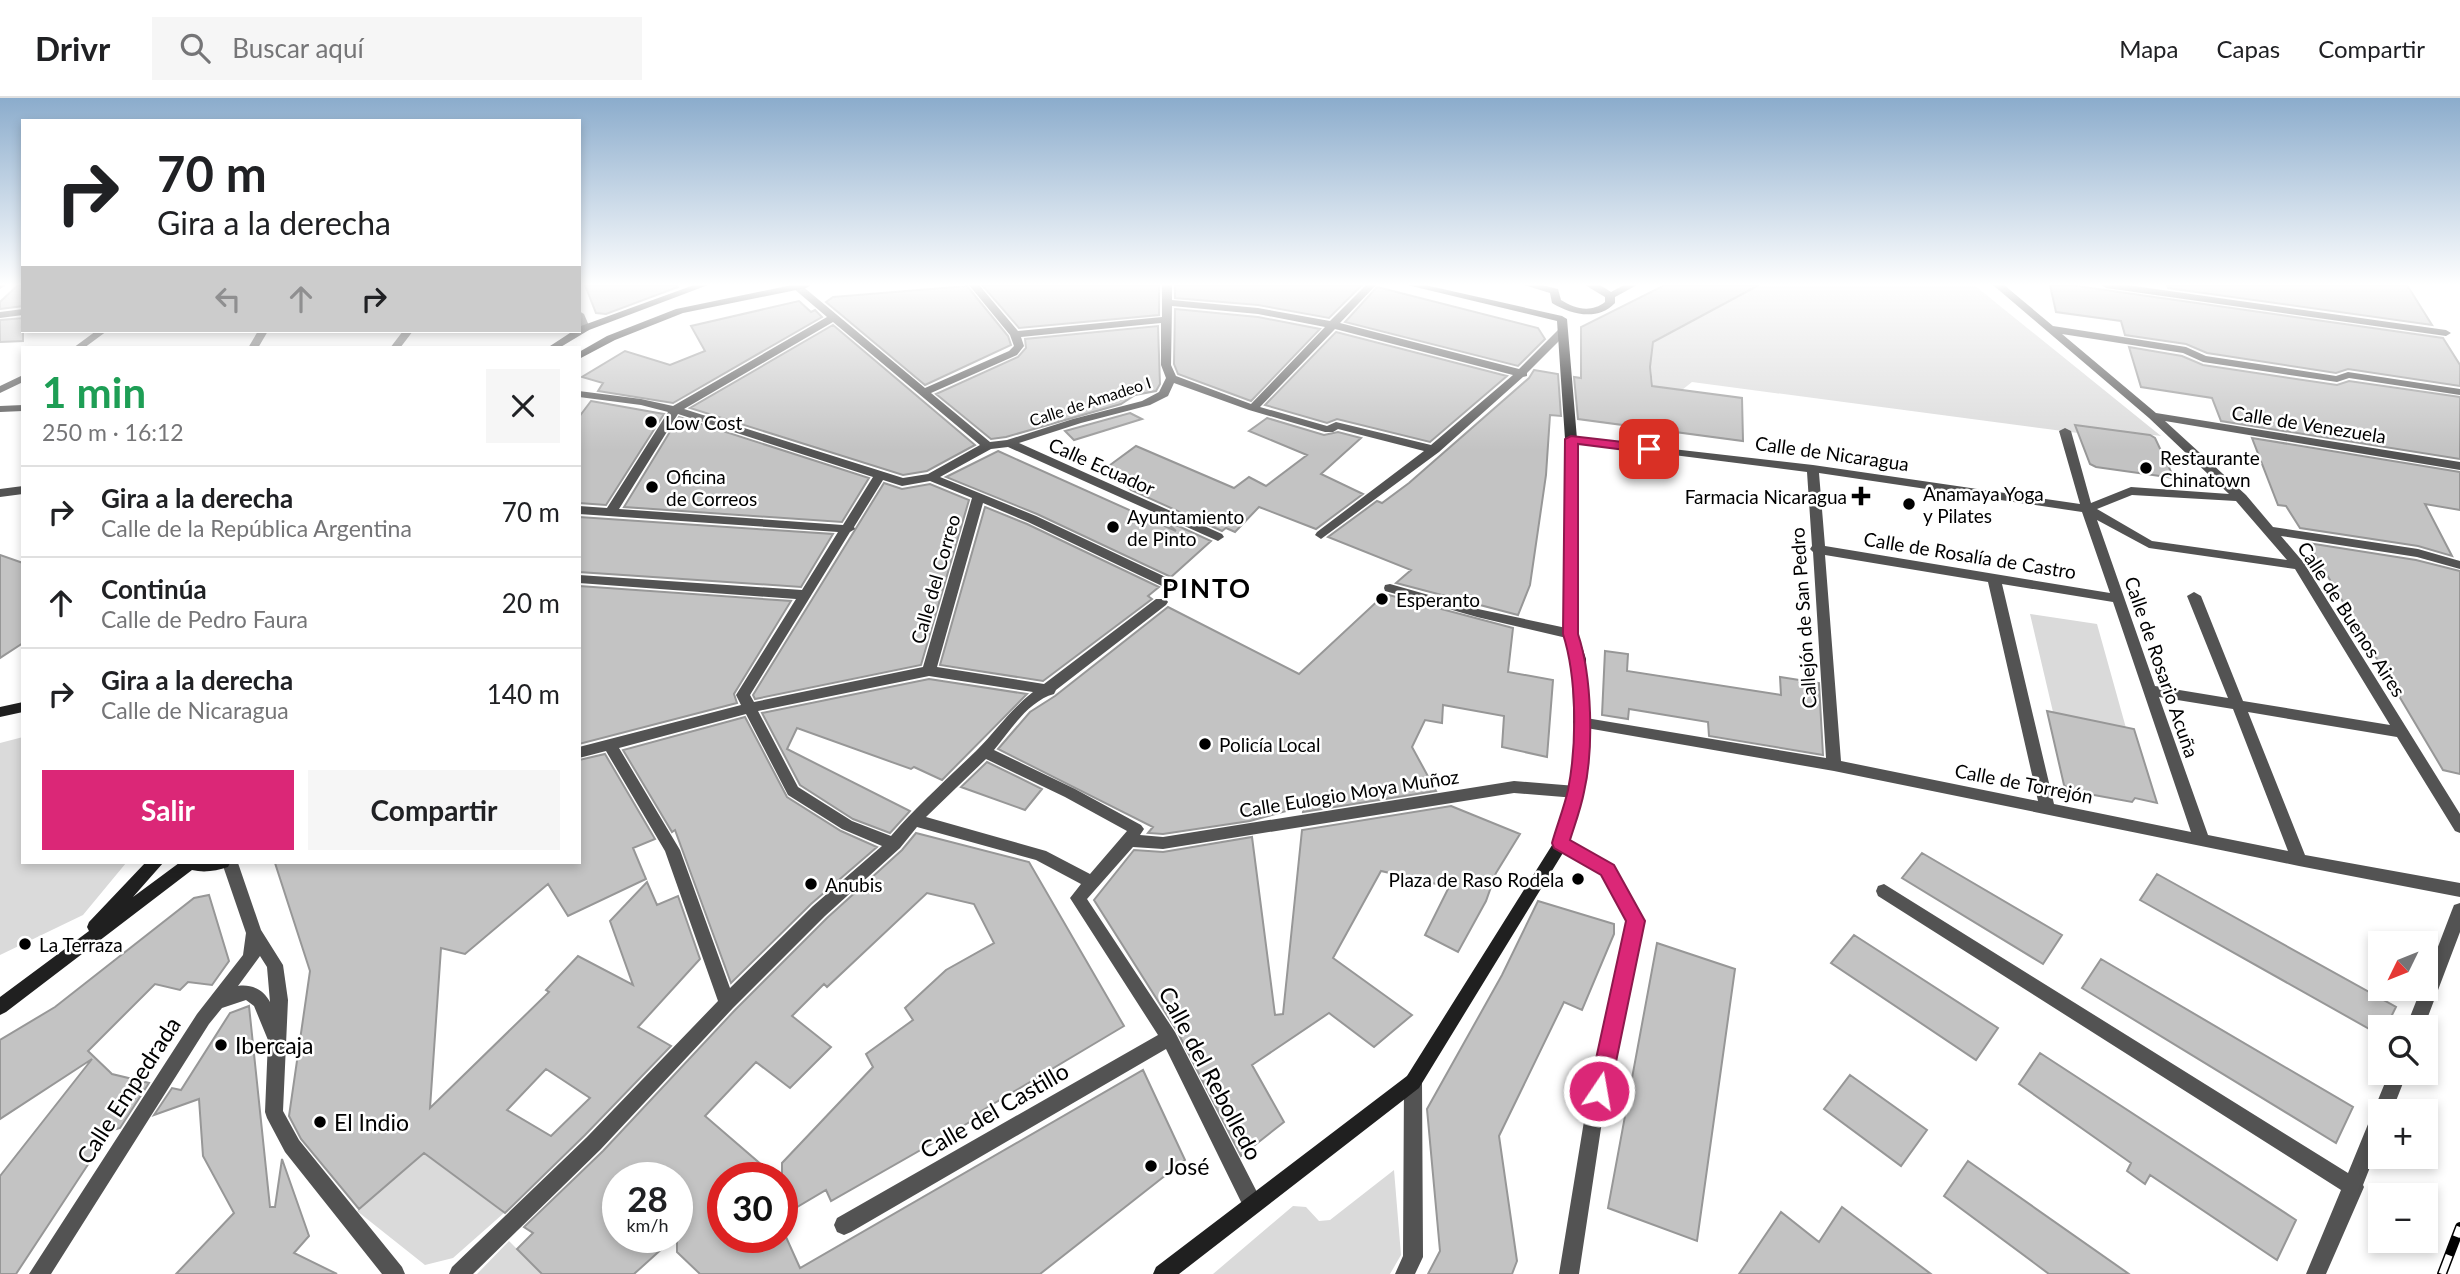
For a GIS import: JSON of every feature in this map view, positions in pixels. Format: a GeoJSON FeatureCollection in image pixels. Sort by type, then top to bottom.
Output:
{"type":"FeatureCollection","features":[{"type":"Feature","properties":{"kind":"street"},"geometry":{"type":"LineString","coordinates":[[581,355],[608,340]]}},
{"type":"Feature","properties":{"kind":"street"},"geometry":{"type":"LineString","coordinates":[[610,513],[675,410],[794,340]]}},
{"type":"Feature","properties":{"kind":"street"},"geometry":{"type":"LineString","coordinates":[[581,394],[641,402],[675,410],[902,482],[932,477],[988,446],[860,340]]}},
{"type":"Feature","properties":{"kind":"street"},"geometry":{"type":"LineString","coordinates":[[922,393],[1013,353],[1018,346],[1017,340]]}},
{"type":"Feature","properties":{"kind":"street"},"geometry":{"type":"LineString","coordinates":[[1167,340],[1166,365],[1171,378],[1253,408],[1329,430],[1336,425],[1435,450]]}},
{"type":"Feature","properties":{"kind":"street"},"geometry":{"type":"LineString","coordinates":[[1253,408],[1317,340]]}},
{"type":"Feature","properties":{"kind":"street"},"geometry":{"type":"LineString","coordinates":[[1393,340],[1523,374]]}},
{"type":"Feature","properties":{"kind":"street"},"geometry":{"type":"LineString","coordinates":[[1321,535],[1435,450],[1523,374],[1550,340]]}},
{"type":"Feature","properties":{"kind":"street"},"geometry":{"type":"LineString","coordinates":[[1163,1274],[1252,1203],[1413,1082],[1561,843],[1576,792],[1581,756],[1579,659],[1571,634],[1571,439],[1563,340]]}},
{"type":"Feature","properties":{"kind":"street","name":"Calle de Buenos Aires"},"geometry":{"type":"LineString","coordinates":[[2063,340],[2153,416],[2242,498],[2299,566],[2460,827]]}},
{"type":"Feature","properties":{"kind":"street"},"geometry":{"type":"LineString","coordinates":[[2120,340],[2186,350],[2203,359],[2337,379],[2348,375],[2460,391]]}},
{"type":"Feature","properties":{"kind":"street","name":"Calle de Amadeo I"},"geometry":{"type":"LineString","coordinates":[[988,446],[1009,443],[1146,403],[1164,394],[1171,378]]}},
{"type":"Feature","properties":{"kind":"street"},"geometry":{"type":"LineString","coordinates":[[0,390],[21,379]]}},
{"type":"Feature","properties":{"kind":"street"},"geometry":{"type":"LineString","coordinates":[[0,409],[21,408]]}},
{"type":"Feature","properties":{"kind":"street","name":"Calle de Venezuela"},"geometry":{"type":"LineString","coordinates":[[2153,416],[2460,466]]}},
{"type":"Feature","properties":{"kind":"street","name":"Calle de Rosario Acuña"},"geometry":{"type":"LineString","coordinates":[[2064,431],[2087,509],[2202,838]]}},
{"type":"Feature","properties":{"kind":"street","name":"Calle de Nicaragua"},"geometry":{"type":"LineString","coordinates":[[1571,439],[1813,469],[2087,509],[2149,544],[2299,566]]}},
{"type":"Feature","properties":{"kind":"street","name":"Calle Ecuador"},"geometry":{"type":"LineString","coordinates":[[1009,443],[1218,537]]}},
{"type":"Feature","properties":{"kind":"street","name":"Callejón de San Pedro"},"geometry":{"type":"LineString","coordinates":[[1813,469],[1816,549],[1833,765]]}},
{"type":"Feature","properties":{"kind":"street"},"geometry":{"type":"LineString","coordinates":[[880,475],[849,529],[743,695],[752,707],[793,791],[847,825],[894,844]]}},
{"type":"Feature","properties":{"kind":"street"},"geometry":{"type":"LineString","coordinates":[[932,477],[1032,519],[1167,583]]}},
{"type":"Feature","properties":{"kind":"street"},"geometry":{"type":"LineString","coordinates":[[1,494],[21,490]]}},
{"type":"Feature","properties":{"kind":"street"},"geometry":{"type":"LineString","coordinates":[[2087,509],[2131,491],[2242,498]]}},
{"type":"Feature","properties":{"kind":"street","name":"Calle del Correo"},"geometry":{"type":"LineString","coordinates":[[929,671],[978,498]]}},
{"type":"Feature","properties":{"kind":"street"},"geometry":{"type":"LineString","coordinates":[[581,510],[849,529]]}},
{"type":"Feature","properties":{"kind":"street"},"geometry":{"type":"LineString","coordinates":[[2269,530],[2418,553],[2460,565]]}},
{"type":"Feature","properties":{"kind":"street","name":"Calle de Rosalía de Castro"},"geometry":{"type":"LineString","coordinates":[[1816,549],[2118,599]]}},
{"type":"Feature","properties":{"kind":"street"},"geometry":{"type":"LineString","coordinates":[[581,579],[806,595]]}},
{"type":"Feature","properties":{"kind":"street"},"geometry":{"type":"LineString","coordinates":[[1994,579],[2047,807]]}},
{"type":"Feature","properties":{"kind":"street"},"geometry":{"type":"LineString","coordinates":[[1390,588],[1477,613],[1571,634]]}},
{"type":"Feature","properties":{"kind":"street"},"geometry":{"type":"LineString","coordinates":[[2194,596],[2299,860]]}},
{"type":"Feature","properties":{"kind":"street"},"geometry":{"type":"LineString","coordinates":[[460,1274],[594,1143],[819,911],[894,844],[914,820],[984,752],[1018,711],[1161,602]]}},
{"type":"Feature","properties":{"kind":"street"},"geometry":{"type":"LineString","coordinates":[[581,753],[752,707],[929,671],[1049,690]]}},
{"type":"Feature","properties":{"kind":"street"},"geometry":{"type":"LineString","coordinates":[[2150,690],[2401,732]]}},
{"type":"Feature","properties":{"kind":"street"},"geometry":{"type":"LineString","coordinates":[[0,712],[21,707]]}},
{"type":"Feature","properties":{"kind":"street","name":"Calle de Torrejón"},"geometry":{"type":"LineString","coordinates":[[1580,722],[1833,765],[2460,890]]}},
{"type":"Feature","properties":{"kind":"street"},"geometry":{"type":"LineString","coordinates":[[610,746],[672,850],[727,1003]]}},
{"type":"Feature","properties":{"kind":"street"},"geometry":{"type":"LineString","coordinates":[[914,820],[1040,855],[1092,882],[1133,835],[1070,793],[984,752]]}},
{"type":"Feature","properties":{"kind":"street","name":"Calle Eulogio Moya Muñoz"},"geometry":{"type":"LineString","coordinates":[[1133,835],[1163,843],[1514,787],[1576,792]]}},
{"type":"Feature","properties":{"kind":"street"},"geometry":{"type":"LineString","coordinates":[[1561,843],[1607,870],[1636,921],[1594,1115],[1569,1274]]}},
{"type":"Feature","properties":{"kind":"street"},"geometry":{"type":"LineString","coordinates":[[68,956],[154,864]]}},
{"type":"Feature","properties":{"kind":"street"},"geometry":{"type":"LineString","coordinates":[[0,1007],[189,864]]}},
{"type":"Feature","properties":{"kind":"street"},"geometry":{"type":"LineString","coordinates":[[194,864],[215,864]]}},
{"type":"Feature","properties":{"kind":"street"},"geometry":{"type":"LineString","coordinates":[[230,864],[254,933],[275,965],[279,1000],[274,1112],[292,1146],[395,1274]]}},
{"type":"Feature","properties":{"kind":"street","name":"Calle del Rebolledo"},"geometry":{"type":"LineString","coordinates":[[1092,882],[1078,898],[1169,1038],[1252,1203]]}},
{"type":"Feature","properties":{"kind":"street"},"geometry":{"type":"LineString","coordinates":[[1884,891],[2354,1187]]}},
{"type":"Feature","properties":{"kind":"street"},"geometry":{"type":"LineString","coordinates":[[2420,1015],[2460,910]]}},
{"type":"Feature","properties":{"kind":"street","name":"Calle Empedrada"},"geometry":{"type":"LineString","coordinates":[[39,1274],[215,1003],[251,957],[254,933]]}},
{"type":"Feature","properties":{"kind":"street"},"geometry":{"type":"LineString","coordinates":[[215,1003],[232,995],[248,992],[261,1001],[276,1042]]}},
{"type":"Feature","properties":{"kind":"street","name":"Calle del Castillo"},"geometry":{"type":"LineString","coordinates":[[844,1226],[1169,1038]]}},
{"type":"Feature","properties":{"kind":"street"},"geometry":{"type":"LineString","coordinates":[[1405,1274],[1413,1257],[1413,1082]]}},
{"type":"Feature","properties":{"kind":"street"},"geometry":{"type":"LineString","coordinates":[[2316,1274],[2368,1150]]}},
{"type":"Feature","properties":{"kind":"shaded area"},"geometry":{"type":"Polygon","coordinates":[[[1648,340],[2042,340],[2161,436],[2079,426],[2076,428],[2078,433],[1692,382],[1682,390],[1655,401],[1648,340]]]}},
{"type":"Feature","properties":{"kind":"shaded area"},"geometry":{"type":"Polygon","coordinates":[[[2030,614],[2097,624],[2126,728],[2053,712],[2030,614]]]}},
{"type":"Feature","properties":{"kind":"shaded area"},"geometry":{"type":"Polygon","coordinates":[[[21,738],[21,864],[125,864],[83,915],[0,955],[0,743],[21,738]]]}},
{"type":"Feature","properties":{"kind":"shaded area"},"geometry":{"type":"Polygon","coordinates":[[[423,1153],[504,1213],[453,1258],[425,1265],[357,1211],[423,1153]]]}},
{"type":"Feature","properties":{"kind":"shaded area"},"geometry":{"type":"Polygon","coordinates":[[[1394,1170],[1401,1255],[1390,1274],[1213,1274],[1293,1206],[1306,1207],[1319,1221],[1330,1220],[1394,1170]]]}},
{"type":"Feature","properties":{"kind":"shaded area"},"geometry":{"type":"Polygon","coordinates":[[[509,1241],[542,1274],[477,1274],[509,1241]]]}},
{"type":"Feature","properties":{"kind":"building"},"geometry":{"type":"Polygon","coordinates":[[[0,340],[23,340],[23,341],[0,342],[0,340]]]}},
{"type":"Feature","properties":{"kind":"building"},"geometry":{"type":"Polygon","coordinates":[[[699,340],[782,340],[673,403],[598,391],[603,383],[582,377],[625,351],[670,365],[705,351],[699,340]]]}},
{"type":"Feature","properties":{"kind":"building"},"geometry":{"type":"Polygon","coordinates":[[[807,340],[851,340],[975,445],[927,471],[903,475],[690,408],[807,340]]]}},
{"type":"Feature","properties":{"kind":"building"},"geometry":{"type":"Polygon","coordinates":[[[871,340],[1009,340],[1011,345],[925,385],[871,340]]]}},
{"type":"Feature","properties":{"kind":"building"},"geometry":{"type":"Polygon","coordinates":[[[1025,340],[1158,340],[1160,384],[1156,391],[1135,395],[1121,404],[991,439],[936,394],[1018,357],[1026,348],[1025,340]]]}},
{"type":"Feature","properties":{"kind":"building"},"geometry":{"type":"Polygon","coordinates":[[[1174,340],[1310,340],[1251,401],[1178,374],[1174,364],[1174,340]]]}},
{"type":"Feature","properties":{"kind":"building"},"geometry":{"type":"Polygon","coordinates":[[[1328,340],[1367,340],[1507,376],[1430,442],[1337,419],[1327,423],[1265,405],[1328,340]]]}},
{"type":"Feature","properties":{"kind":"building"},"geometry":{"type":"Polygon","coordinates":[[[1415,340],[1544,340],[1518,366],[1415,340]]]}},
{"type":"Feature","properties":{"kind":"building"},"geometry":{"type":"Polygon","coordinates":[[[1581,340],[1657,340],[1653,342],[1650,367],[1652,386],[1742,398],[1743,441],[1578,419],[1574,377],[1581,378],[1581,340]]]}},
{"type":"Feature","properties":{"kind":"building"},"geometry":{"type":"Polygon","coordinates":[[[2158,340],[2444,340],[2460,365],[2460,386],[2348,369],[2336,373],[2207,353],[2186,344],[2158,340]]]}},
{"type":"Feature","properties":{"kind":"building"},"geometry":{"type":"Polygon","coordinates":[[[2129,347],[2182,356],[2203,365],[2337,385],[2349,381],[2460,397],[2460,459],[2221,421],[2212,398],[2141,387],[2129,347]]]}},
{"type":"Feature","properties":{"kind":"building"},"geometry":{"type":"Polygon","coordinates":[[[1534,370],[1558,374],[1561,416],[1550,415],[1546,475],[1530,585],[1518,615],[1396,583],[1411,570],[1328,537],[1377,501],[1382,503],[1409,483],[1529,378],[1534,370]]]}},
{"type":"Feature","properties":{"kind":"building"},"geometry":{"type":"Polygon","coordinates":[[[591,401],[664,414],[606,505],[581,503],[581,414],[591,401]]]}},
{"type":"Feature","properties":{"kind":"building"},"geometry":{"type":"Polygon","coordinates":[[[1130,413],[1142,419],[1074,440],[1065,431],[1130,413]]]}},
{"type":"Feature","properties":{"kind":"building"},"geometry":{"type":"Polygon","coordinates":[[[679,417],[869,478],[842,522],[624,507],[679,417]]]}},
{"type":"Feature","properties":{"kind":"building"},"geometry":{"type":"Polygon","coordinates":[[[1267,418],[1324,435],[1338,432],[1361,438],[1321,474],[1363,494],[1316,529],[1259,507],[1235,532],[1226,528],[1222,531],[1131,490],[1106,468],[1136,446],[1234,488],[1249,477],[1266,486],[1307,455],[1249,431],[1267,418]]]}},
{"type":"Feature","properties":{"kind":"building"},"geometry":{"type":"Polygon","coordinates":[[[2075,425],[2150,435],[2155,438],[2174,478],[2090,464],[2075,425]]]}},
{"type":"Feature","properties":{"kind":"building"},"geometry":{"type":"Polygon","coordinates":[[[2252,438],[2460,472],[2460,510],[2425,504],[2452,556],[2418,546],[2300,528],[2286,506],[2278,505],[2252,438]]]}},
{"type":"Feature","properties":{"kind":"building","name":"Ayuntamiento de Pinto"},"geometry":{"type":"Polygon","coordinates":[[[998,451],[1176,531],[1163,519],[1211,541],[1171,577],[1037,514],[946,477],[998,451]]]}},
{"type":"Feature","properties":{"kind":"building"},"geometry":{"type":"Polygon","coordinates":[[[884,483],[902,489],[930,484],[969,500],[921,665],[755,699],[753,695],[884,483]]]}},
{"type":"Feature","properties":{"kind":"building"},"geometry":{"type":"Polygon","coordinates":[[[985,507],[1159,587],[1148,596],[1152,599],[1043,681],[940,665],[985,507]]]}},
{"type":"Feature","properties":{"kind":"building"},"geometry":{"type":"Polygon","coordinates":[[[581,517],[833,534],[801,587],[581,572],[581,517]]]}},
{"type":"Feature","properties":{"kind":"building"},"geometry":{"type":"Polygon","coordinates":[[[2308,543],[2416,560],[2460,571],[2460,774],[2443,770],[2308,543]]]}},
{"type":"Feature","properties":{"kind":"building"},"geometry":{"type":"Polygon","coordinates":[[[0,555],[21,562],[21,644],[0,658],[0,555]]]}},
{"type":"Feature","properties":{"kind":"building"},"geometry":{"type":"Polygon","coordinates":[[[581,586],[791,601],[734,694],[737,703],[581,743],[581,586]]]}},
{"type":"Feature","properties":{"kind":"building"},"geometry":{"type":"Polygon","coordinates":[[[1385,594],[1513,628],[1508,672],[1553,680],[1547,757],[1502,747],[1504,716],[1443,705],[1442,723],[1425,720],[1412,747],[1436,791],[1303,812],[1304,806],[1250,821],[1163,834],[1148,833],[1153,827],[998,749],[1030,712],[1055,696],[1168,607],[1299,674],[1385,594]]]}},
{"type":"Feature","properties":{"kind":"building"},"geometry":{"type":"Polygon","coordinates":[[[1605,651],[1628,654],[1627,671],[1781,695],[1780,677],[1819,683],[1823,755],[1709,736],[1708,722],[1629,709],[1628,719],[1602,715],[1605,651]]]}},
{"type":"Feature","properties":{"kind":"building"},"geometry":{"type":"Polygon","coordinates":[[[929,679],[1027,694],[942,780],[914,767],[911,769],[797,728],[787,749],[910,811],[890,833],[853,819],[800,785],[762,713],[929,679]]]}},
{"type":"Feature","properties":{"kind":"building"},"geometry":{"type":"Polygon","coordinates":[[[2047,711],[2134,729],[2157,803],[2135,798],[2132,802],[2072,791],[2064,785],[2047,711]]]}},
{"type":"Feature","properties":{"kind":"building"},"geometry":{"type":"Polygon","coordinates":[[[745,717],[787,797],[841,831],[877,847],[811,904],[731,983],[675,830],[672,832],[623,750],[745,717]]]}},
{"type":"Feature","properties":{"kind":"building"},"geometry":{"type":"Polygon","coordinates":[[[605,754],[655,839],[633,848],[646,879],[568,916],[548,884],[465,954],[441,948],[430,1108],[549,992],[546,990],[578,956],[633,985],[610,921],[647,882],[657,905],[678,896],[700,959],[638,1027],[671,1046],[505,1213],[424,1153],[359,1209],[301,1139],[289,1116],[310,971],[275,864],[581,864],[581,760],[605,754]],[[546,1069],[507,1110],[551,1136],[590,1098],[546,1069]]]}},
{"type":"Feature","properties":{"kind":"building"},"geometry":{"type":"Polygon","coordinates":[[[987,762],[1042,789],[1025,810],[961,787],[987,762]]]}},
{"type":"Feature","properties":{"kind":"building"},"geometry":{"type":"Polygon","coordinates":[[[1451,806],[1520,834],[1496,873],[1486,901],[1458,952],[1425,935],[1449,887],[1381,871],[1333,958],[1412,1015],[1374,1047],[1329,1013],[1252,1065],[1284,1122],[1241,1156],[1177,1031],[1094,900],[1134,850],[1163,852],[1252,837],[1275,1015],[1283,1014],[1302,830],[1451,806]]]}},
{"type":"Feature","properties":{"kind":"building"},"geometry":{"type":"Polygon","coordinates":[[[916,833],[1029,862],[1124,1026],[973,1116],[975,1119],[831,1201],[826,1190],[798,1207],[798,1162],[783,1162],[873,1067],[866,1054],[913,1020],[905,1008],[946,970],[994,943],[974,904],[927,893],[827,987],[824,984],[792,1016],[831,1047],[790,1088],[756,1062],[705,1116],[758,1162],[707,1162],[707,1253],[793,1253],[800,1268],[1143,1070],[1185,1160],[1040,1274],[700,1274],[678,1253],[693,1253],[693,1162],[602,1162],[602,1253],[657,1253],[634,1274],[542,1274],[517,1249],[533,1233],[524,1227],[603,1151],[735,1010],[827,918],[902,850],[916,833]]]}},
{"type":"Feature","properties":{"kind":"building"},"geometry":{"type":"Polygon","coordinates":[[[1922,853],[2062,935],[2043,964],[1902,878],[1922,853]]]}},
{"type":"Feature","properties":{"kind":"building"},"geometry":{"type":"Polygon","coordinates":[[[2157,874],[2368,991],[2368,1001],[2385,1001],[2396,1007],[2392,1015],[2368,1015],[2368,1028],[2140,900],[2157,874]]]}},
{"type":"Feature","properties":{"kind":"building"},"geometry":{"type":"Polygon","coordinates":[[[209,895],[229,961],[212,985],[188,982],[180,990],[155,984],[88,1051],[112,1074],[149,1083],[120,1128],[110,1131],[16,1274],[0,1274],[0,1176],[92,1059],[0,1119],[0,1040],[55,1007],[194,898],[209,895]]]}},
{"type":"Feature","properties":{"kind":"building"},"geometry":{"type":"Polygon","coordinates":[[[1538,901],[1614,924],[1614,934],[1582,1010],[1564,1002],[1499,1136],[1517,1261],[1512,1274],[1428,1274],[1440,1251],[1427,1109],[1502,975],[1538,901]]]}},
{"type":"Feature","properties":{"kind":"building"},"geometry":{"type":"Polygon","coordinates":[[[1854,935],[1998,1028],[1976,1060],[1831,963],[1854,935]]]}},
{"type":"Feature","properties":{"kind":"building"},"geometry":{"type":"Polygon","coordinates":[[[1657,943],[1735,969],[1697,1241],[1608,1208],[1657,943]]]}},
{"type":"Feature","properties":{"kind":"building"},"geometry":{"type":"Polygon","coordinates":[[[2101,959],[2353,1107],[2336,1143],[2082,988],[2101,959]]]}},
{"type":"Feature","properties":{"kind":"building"},"geometry":{"type":"Polygon","coordinates":[[[249,1006],[270,1207],[275,1207],[282,1159],[309,1236],[294,1253],[337,1274],[176,1274],[234,1213],[203,1156],[199,1099],[154,1115],[172,1088],[181,1090],[230,1013],[249,1006]]]}},
{"type":"Feature","properties":{"kind":"building"},"geometry":{"type":"Polygon","coordinates":[[[2040,1053],[2296,1220],[2277,1260],[2150,1175],[2145,1184],[2127,1171],[2131,1163],[2019,1084],[2040,1053]]]}},
{"type":"Feature","properties":{"kind":"building"},"geometry":{"type":"Polygon","coordinates":[[[1850,1075],[1927,1130],[1901,1166],[1824,1109],[1850,1075]]]}},
{"type":"Feature","properties":{"kind":"building"},"geometry":{"type":"Polygon","coordinates":[[[1968,1161],[2129,1274],[2049,1274],[1944,1196],[1968,1161]]]}},
{"type":"Feature","properties":{"kind":"building"},"geometry":{"type":"Polygon","coordinates":[[[1842,1207],[1931,1274],[1739,1274],[1781,1212],[1819,1242],[1842,1207]]]}},
{"type":"Feature","properties":{"kind":"railway"},"geometry":{"type":"LineString","coordinates":[[2442,1274],[2460,1227]]}},
{"type":"Feature","properties":{"kind":"place","name":"Low Cost"},"geometry":{"type":"Point","coordinates":[651,422]}},
{"type":"Feature","properties":{"kind":"place","name":"Restaurante Chinatown"},"geometry":{"type":"Point","coordinates":[2146,468]}},
{"type":"Feature","properties":{"kind":"place","name":"Oficina de Correos"},"geometry":{"type":"Point","coordinates":[652,487]}},
{"type":"Feature","properties":{"kind":"place","name":"Farmacia Nicaragua"},"geometry":{"type":"Point","coordinates":[1861,496]}},
{"type":"Feature","properties":{"kind":"place","name":"Anamaya Yoga y Pilates"},"geometry":{"type":"Point","coordinates":[1909,504]}},
{"type":"Feature","properties":{"kind":"place","name":"Ayuntamiento de Pinto"},"geometry":{"type":"Point","coordinates":[1113,527]}},
{"type":"Feature","properties":{"kind":"place","name":"Esperanto"},"geometry":{"type":"Point","coordinates":[1382,599]}},
{"type":"Feature","properties":{"kind":"place","name":"Policía Local"},"geometry":{"type":"Point","coordinates":[1205,744]}},
{"type":"Feature","properties":{"kind":"place","name":"Plaza de Raso Rodela"},"geometry":{"type":"Point","coordinates":[1578,879]}},
{"type":"Feature","properties":{"kind":"place","name":"Anubis"},"geometry":{"type":"Point","coordinates":[811,884]}},
{"type":"Feature","properties":{"kind":"place","name":"La Terraza"},"geometry":{"type":"Point","coordinates":[25,944]}},
{"type":"Feature","properties":{"kind":"place","name":"Ibercaja"},"geometry":{"type":"Point","coordinates":[221,1045]}},
{"type":"Feature","properties":{"kind":"place","name":"El Indio"},"geometry":{"type":"Point","coordinates":[320,1122]}},
{"type":"Feature","properties":{"kind":"place","name":"José"},"geometry":{"type":"Point","coordinates":[1151,1166]}},
{"type":"Feature","properties":{"kind":"district","name":"PINTO"},"geometry":{"type":"Point","coordinates":[1207,588]}},
{"type":"Feature","properties":{"kind":"route"},"geometry":{"type":"LineString","coordinates":[[1599,1091],[1636,921],[1607,870],[1561,843],[1576,792],[1581,756],[1579,659],[1571,634],[1571,439],[1649,449]]}}]}
